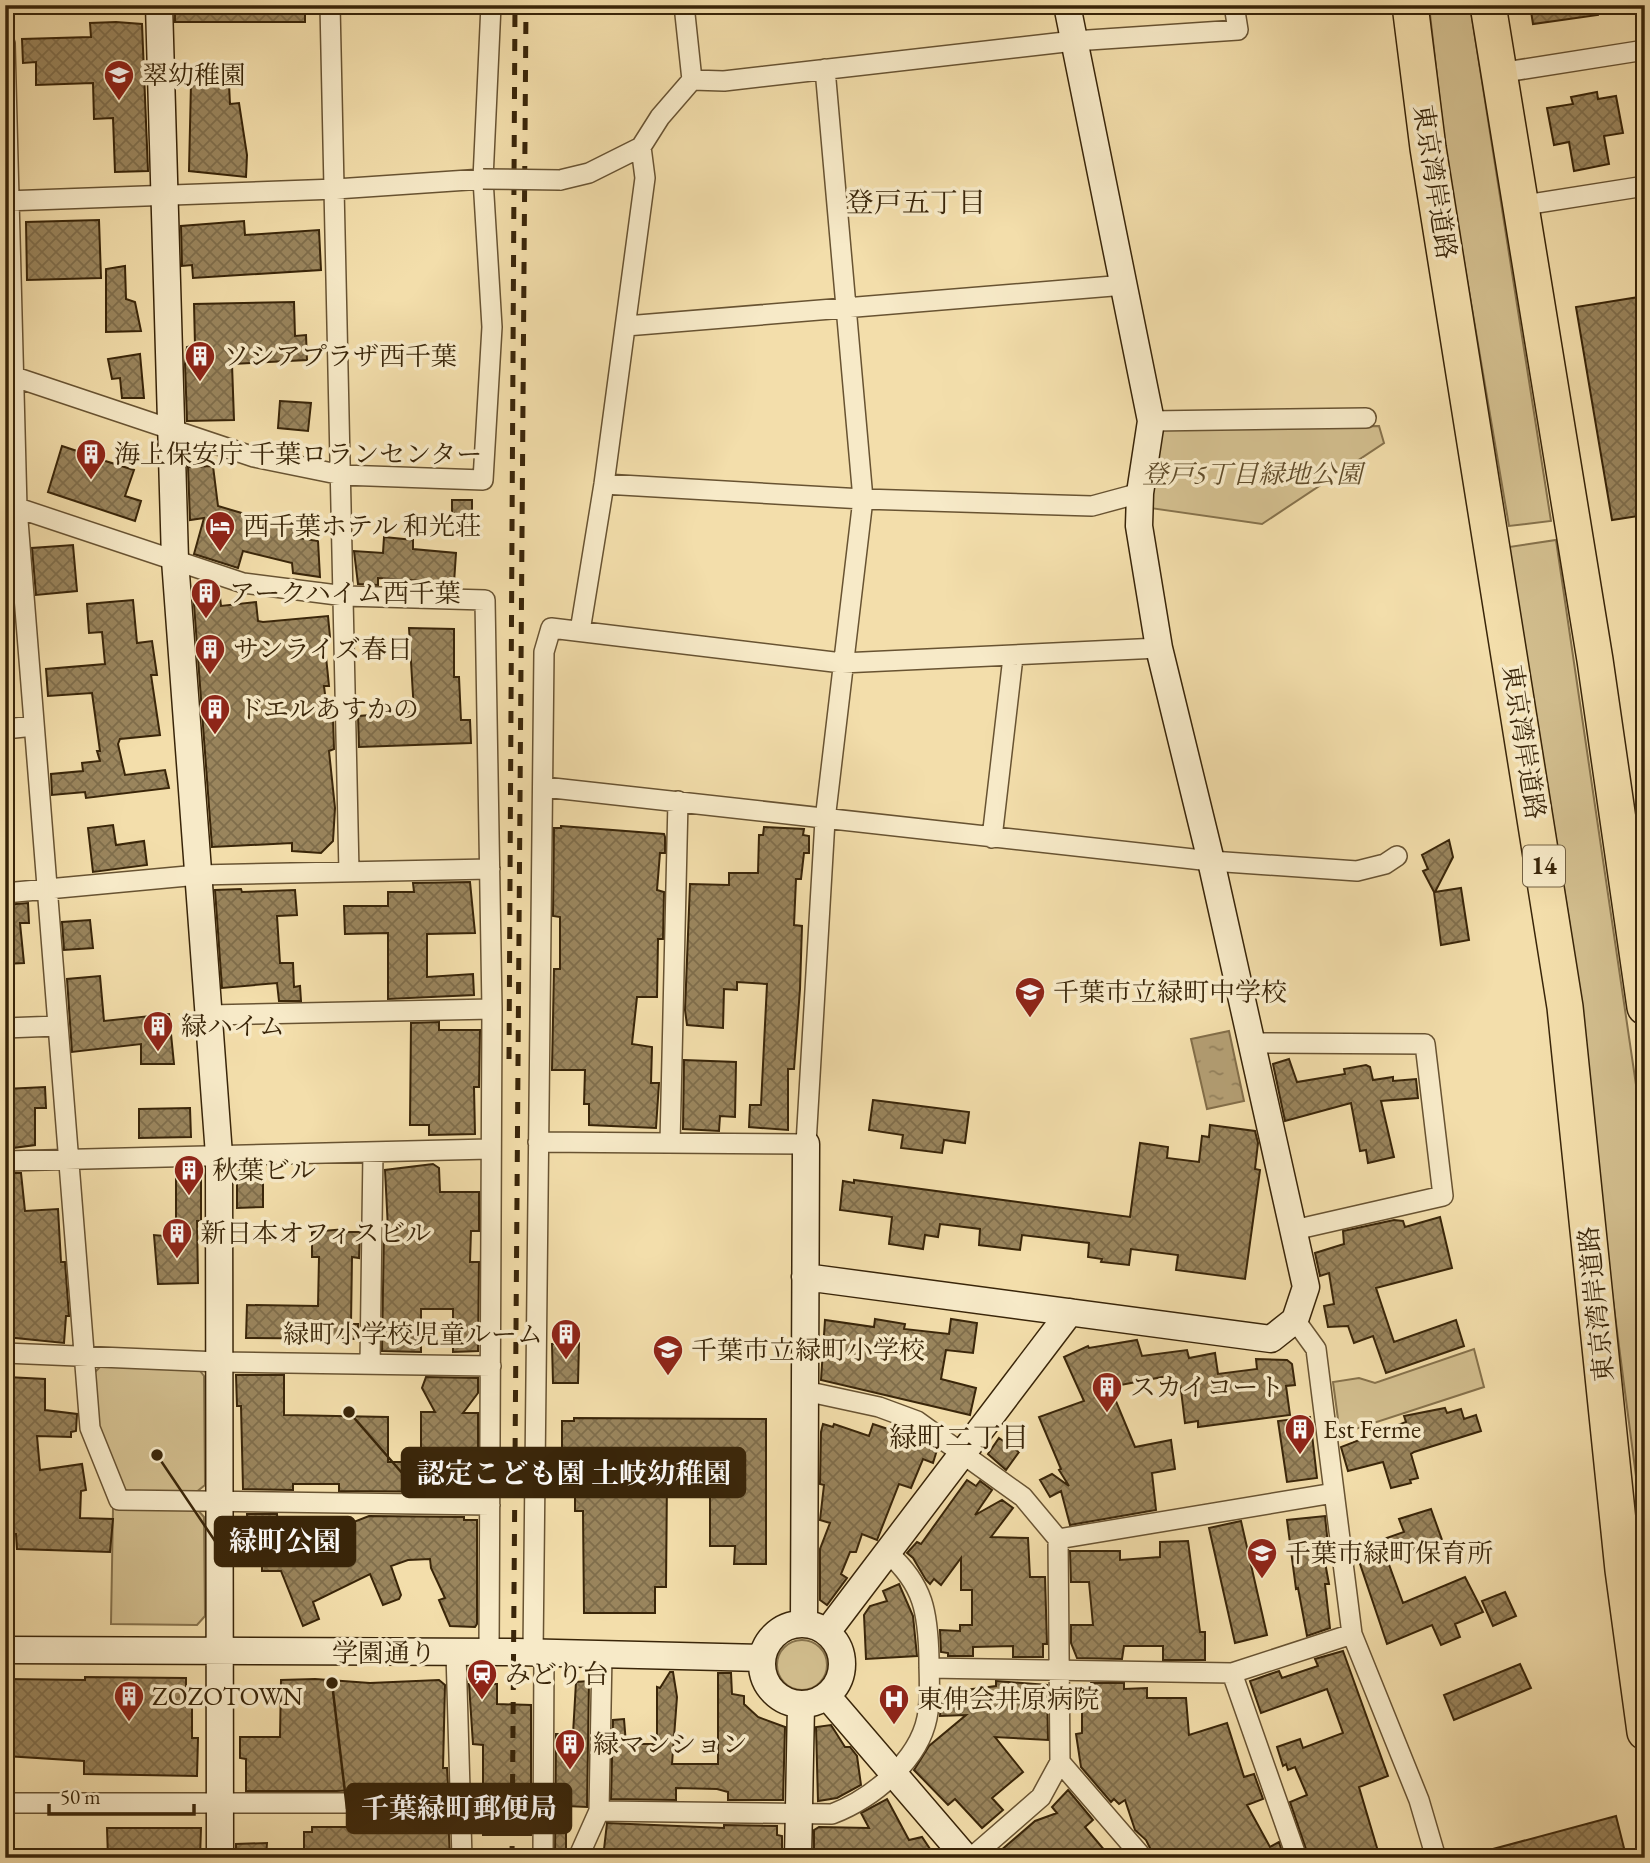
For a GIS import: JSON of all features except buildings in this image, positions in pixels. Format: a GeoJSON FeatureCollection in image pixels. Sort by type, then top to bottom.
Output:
{"type":"FeatureCollection","features":[{"type":"Feature","properties":{"kind":"highway","name":"東京湾岸道路"},"geometry":{"type":"LineString","coordinates":[[1410,5],[1428,148],[1565,1007],[1623,1570],[1645,1732]]}},
{"type":"Feature","properties":{"kind":"highway"},"geometry":{"type":"LineString","coordinates":[[1488,5],[1595,660],[1645,1007]]}},
{"type":"Feature","properties":{"kind":"street"},"geometry":{"type":"LineString","coordinates":[[159,5],[175,561],[219,1155],[220,1858]]}},
{"type":"Feature","properties":{"kind":"street"},"geometry":{"type":"LineString","coordinates":[[330,5],[349,872]]}},
{"type":"Feature","properties":{"kind":"street"},"geometry":{"type":"LineString","coordinates":[[11,376],[254,457],[342,475],[483,480],[492,327],[483,179],[491,5]]}},
{"type":"Feature","properties":{"kind":"street"},"geometry":{"type":"LineString","coordinates":[[7,201],[336,189],[483,179],[560,180],[589,173],[641,146],[660,117],[692,80],[684,5]]}},
{"type":"Feature","properties":{"kind":"street"},"geometry":{"type":"LineString","coordinates":[[805,1277],[1271,1339],[1295,1320],[1306,1287],[1211,861],[1159,648],[1139,526],[1140,493],[1151,421],[1068,5]]}},
{"type":"Feature","properties":{"kind":"street"},"geometry":{"type":"LineString","coordinates":[[692,80],[723,81],[1074,41],[1238,30],[1234,5]]}},
{"type":"Feature","properties":{"kind":"street"},"geometry":{"type":"LineString","coordinates":[[5,44],[14,590],[34,726],[90,1428],[119,1500],[489,1504]]}},
{"type":"Feature","properties":{"kind":"street"},"geometry":{"type":"LineString","coordinates":[[1499,73],[1645,50]]}},
{"type":"Feature","properties":{"kind":"street"},"geometry":{"type":"LineString","coordinates":[[825,69],[863,499],[825,820],[806,1144],[805,1391],[816,1627],[841,1651],[843,1664],[841,1676],[827,1696],[801,1704],[776,1695],[762,1672],[762,1658],[773,1636],[783,1629],[816,1627],[888,1553],[1070,1312]]}},
{"type":"Feature","properties":{"kind":"street"},"geometry":{"type":"LineString","coordinates":[[580,631],[604,484],[645,178],[641,146]]}},
{"type":"Feature","properties":{"kind":"street"},"geometry":{"type":"LineString","coordinates":[[1519,206],[1645,186]]}},
{"type":"Feature","properties":{"kind":"street"},"geometry":{"type":"LineString","coordinates":[[626,326],[1125,285]]}},
{"type":"Feature","properties":{"kind":"street"},"geometry":{"type":"LineString","coordinates":[[1151,421],[1366,418]]}},
{"type":"Feature","properties":{"kind":"street"},"geometry":{"type":"LineString","coordinates":[[604,484],[863,499],[1092,506],[1140,493]]}},
{"type":"Feature","properties":{"kind":"street"},"geometry":{"type":"LineString","coordinates":[[11,506],[243,583],[345,596],[485,600],[492,1009],[489,1149],[489,1653]]}},
{"type":"Feature","properties":{"kind":"street"},"geometry":{"type":"LineString","coordinates":[[543,1858],[538,1653],[538,1142],[544,652],[551,628],[842,663],[1159,648]]}},
{"type":"Feature","properties":{"kind":"street"},"geometry":{"type":"LineString","coordinates":[[992,838],[1013,657]]}},
{"type":"Feature","properties":{"kind":"street"},"geometry":{"type":"LineString","coordinates":[[5,729],[34,726]]}},
{"type":"Feature","properties":{"kind":"street"},"geometry":{"type":"LineString","coordinates":[[544,787],[1211,861],[1357,871],[1385,864],[1397,856]]}},
{"type":"Feature","properties":{"kind":"street"},"geometry":{"type":"LineString","coordinates":[[670,1143],[678,801]]}},
{"type":"Feature","properties":{"kind":"street"},"geometry":{"type":"LineString","coordinates":[[5,892],[198,875],[490,869]]}},
{"type":"Feature","properties":{"kind":"street"},"geometry":{"type":"LineString","coordinates":[[209,1015],[492,1009]]}},
{"type":"Feature","properties":{"kind":"street"},"geometry":{"type":"LineString","coordinates":[[5,1028],[57,1026]]}},
{"type":"Feature","properties":{"kind":"street"},"geometry":{"type":"LineString","coordinates":[[1252,1043],[1425,1044],[1443,1196],[1294,1230]]}},
{"type":"Feature","properties":{"kind":"street"},"geometry":{"type":"LineString","coordinates":[[538,1142],[806,1144]]}},
{"type":"Feature","properties":{"kind":"street"},"geometry":{"type":"LineString","coordinates":[[5,1161],[489,1149]]}},
{"type":"Feature","properties":{"kind":"street"},"geometry":{"type":"LineString","coordinates":[[370,1364],[373,1152]]}},
{"type":"Feature","properties":{"kind":"street"},"geometry":{"type":"LineString","coordinates":[[1295,1320],[1316,1349],[1352,1634],[1419,1800],[1436,1858]]}},
{"type":"Feature","properties":{"kind":"street"},"geometry":{"type":"LineString","coordinates":[[5,1353],[219,1362],[491,1366]]}},
{"type":"Feature","properties":{"kind":"street"},"geometry":{"type":"LineString","coordinates":[[805,1391],[879,1407],[917,1421],[1023,1497],[1058,1539],[1060,1762],[1041,1797],[971,1858]]}},
{"type":"Feature","properties":{"kind":"street"},"geometry":{"type":"LineString","coordinates":[[1058,1539],[1334,1493]]}},
{"type":"Feature","properties":{"kind":"street"},"geometry":{"type":"LineString","coordinates":[[599,1811],[832,1814],[852,1806],[894,1773],[922,1733],[928,1717],[929,1668],[925,1606],[917,1586],[888,1553]]}},
{"type":"Feature","properties":{"kind":"street"},"geometry":{"type":"LineString","coordinates":[[929,1668],[1232,1673],[1352,1634]]}},
{"type":"Feature","properties":{"kind":"street","name":"学園通り"},"geometry":{"type":"LineString","coordinates":[[5,1650],[538,1653],[762,1658]]}},
{"type":"Feature","properties":{"kind":"street"},"geometry":{"type":"LineString","coordinates":[[456,1653],[462,1858]]}},
{"type":"Feature","properties":{"kind":"street"},"geometry":{"type":"LineString","coordinates":[[578,1858],[599,1811],[602,1654]]}},
{"type":"Feature","properties":{"kind":"street"},"geometry":{"type":"LineString","coordinates":[[1232,1673],[1297,1858]]}},
{"type":"Feature","properties":{"kind":"street"},"geometry":{"type":"LineString","coordinates":[[827,1696],[966,1858]]}},
{"type":"Feature","properties":{"kind":"street"},"geometry":{"type":"LineString","coordinates":[[798,1858],[801,1704]]}},
{"type":"Feature","properties":{"kind":"street"},"geometry":{"type":"LineString","coordinates":[[1060,1762],[1143,1858]]}},
{"type":"Feature","properties":{"kind":"street"},"geometry":{"type":"LineString","coordinates":[[5,1803],[460,1803]]}},
{"type":"Feature","properties":{"kind":"green space"},"geometry":{"type":"Polygon","coordinates":[[[1429,5],[1470,5],[1551,521],[1509,526],[1446,156],[1429,5]]]}},
{"type":"Feature","properties":{"kind":"green space","name":"登戸5丁目緑地公園"},"geometry":{"type":"Polygon","coordinates":[[[1379,426],[1384,443],[1262,524],[1150,508],[1158,433],[1164,428],[1379,426]]]}},
{"type":"Feature","properties":{"kind":"green space"},"geometry":{"type":"Polygon","coordinates":[[[1556,540],[1645,1146],[1645,1545],[1605,1239],[1569,920],[1509,547],[1556,540]]]}},
{"type":"Feature","properties":{"kind":"green space"},"geometry":{"type":"Polygon","coordinates":[[[1474,1349],[1484,1387],[1340,1434],[1333,1382],[1359,1378],[1375,1383],[1474,1349]]]}},
{"type":"Feature","properties":{"kind":"green space"},"geometry":{"type":"Polygon","coordinates":[[[102,1365],[197,1367],[204,1376],[205,1485],[195,1493],[128,1491],[121,1488],[97,1426],[93,1374],[102,1365]]]}},
{"type":"Feature","properties":{"kind":"green space"},"geometry":{"type":"Polygon","coordinates":[[[113,1508],[196,1508],[204,1517],[205,1616],[197,1625],[111,1624],[113,1508]]]}},
{"type":"Feature","properties":{"kind":"green space"},"geometry":{"type":"Polygon","coordinates":[[[802,1640],[820,1647],[827,1665],[820,1683],[802,1690],[784,1683],[777,1665],[784,1647],[802,1640]]]}},
{"type":"Feature","properties":{"kind":"water"},"geometry":{"type":"Polygon","coordinates":[[[1229,1031],[1244,1101],[1207,1109],[1191,1039],[1229,1031]]]}},
{"type":"Feature","properties":{"kind":"railway"},"geometry":{"type":"LineString","coordinates":[[509,1059],[515,5]]}},
{"type":"Feature","properties":{"kind":"railway"},"geometry":{"type":"LineString","coordinates":[[512,1858],[526,5]]}},
{"type":"Feature","properties":{"kind":"place","name":"翠幼稚園"},"geometry":{"type":"Point","coordinates":[119,102]}},
{"type":"Feature","properties":{"kind":"place","name":"ソシアプラザ西千葉"},"geometry":{"type":"Point","coordinates":[200,383]}},
{"type":"Feature","properties":{"kind":"place","name":"海上保安庁 千葉ロランセンター"},"geometry":{"type":"Point","coordinates":[91,481]}},
{"type":"Feature","properties":{"kind":"place","name":"西千葉ホテル 和光荘"},"geometry":{"type":"Point","coordinates":[220,553]}},
{"type":"Feature","properties":{"kind":"place","name":"アークハイム西千葉"},"geometry":{"type":"Point","coordinates":[206,620]}},
{"type":"Feature","properties":{"kind":"place","name":"サンライズ春日"},"geometry":{"type":"Point","coordinates":[210,676]}},
{"type":"Feature","properties":{"kind":"place","name":"ドエルあすかの"},"geometry":{"type":"Point","coordinates":[215,736]}},
{"type":"Feature","properties":{"kind":"place","name":"千葉市立緑町中学校"},"geometry":{"type":"Point","coordinates":[1030,1019]}},
{"type":"Feature","properties":{"kind":"place","name":"緑ハイム"},"geometry":{"type":"Point","coordinates":[158,1053]}},
{"type":"Feature","properties":{"kind":"place","name":"秋葉ビル"},"geometry":{"type":"Point","coordinates":[189,1197]}},
{"type":"Feature","properties":{"kind":"place","name":"新日本オフィスビル"},"geometry":{"type":"Point","coordinates":[177,1260]}},
{"type":"Feature","properties":{"kind":"place","name":"緑町小学校児童ルーム"},"geometry":{"type":"Point","coordinates":[566,1361]}},
{"type":"Feature","properties":{"kind":"place","name":"千葉市立緑町小学校"},"geometry":{"type":"Point","coordinates":[668,1377]}},
{"type":"Feature","properties":{"kind":"place","name":"認定こども園 土岐幼稚園"},"geometry":{"type":"Point","coordinates":[349,1412]}},
{"type":"Feature","properties":{"kind":"place","name":"スカイコート"},"geometry":{"type":"Point","coordinates":[1107,1414]}},
{"type":"Feature","properties":{"kind":"place","name":"緑町公園"},"geometry":{"type":"Point","coordinates":[157,1455]}},
{"type":"Feature","properties":{"kind":"place","name":"Est Ferme"},"geometry":{"type":"Point","coordinates":[1300,1456]}},
{"type":"Feature","properties":{"kind":"place","name":"千葉市緑町保育所"},"geometry":{"type":"Point","coordinates":[1262,1580]}},
{"type":"Feature","properties":{"kind":"place","name":"千葉緑町郵便局"},"geometry":{"type":"Point","coordinates":[332,1683]}},
{"type":"Feature","properties":{"kind":"place","name":"みどり台"},"geometry":{"type":"Point","coordinates":[482,1701]}},
{"type":"Feature","properties":{"kind":"place","name":"ZOZOTOWN"},"geometry":{"type":"Point","coordinates":[129,1723]}},
{"type":"Feature","properties":{"kind":"place","name":"東伸会井原病院"},"geometry":{"type":"Point","coordinates":[894,1726]}},
{"type":"Feature","properties":{"kind":"place","name":"緑マンション"},"geometry":{"type":"Point","coordinates":[570,1771]}},
{"type":"Feature","properties":{"kind":"district","name":"登戸五丁目"},"geometry":{"type":"Point","coordinates":[916,202]}},
{"type":"Feature","properties":{"kind":"district","name":"緑町二丁目"},"geometry":{"type":"Point","coordinates":[959,1437]}}]}
